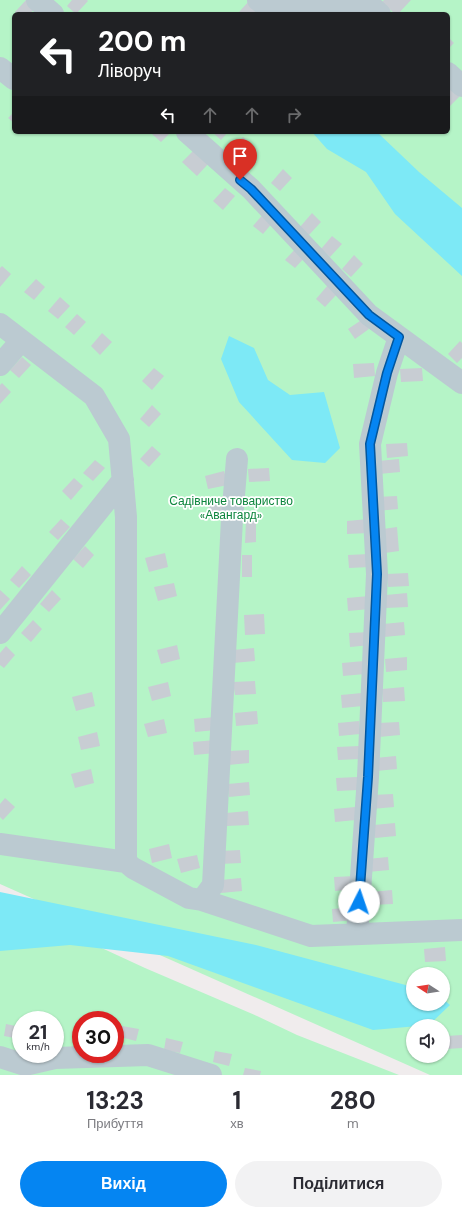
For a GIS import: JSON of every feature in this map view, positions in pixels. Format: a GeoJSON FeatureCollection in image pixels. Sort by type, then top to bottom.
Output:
{"type":"FeatureCollection","features":[{"type":"Feature","properties":{"kind":"street"},"geometry":{"type":"LineString","coordinates":[[37,0],[51,12]]}},
{"type":"Feature","properties":{"kind":"street"},"geometry":{"type":"LineString","coordinates":[[258,0],[263,4],[282,11],[367,2],[378,12]]}},
{"type":"Feature","properties":{"kind":"street"},"geometry":{"type":"LineString","coordinates":[[0,68],[12,77]]}},
{"type":"Feature","properties":{"kind":"street"},"geometry":{"type":"LineString","coordinates":[[450,75],[462,86]]}},
{"type":"Feature","properties":{"kind":"street"},"geometry":{"type":"LineString","coordinates":[[189,134],[251,189],[369,315],[462,383]]}},
{"type":"Feature","properties":{"kind":"street"},"geometry":{"type":"LineString","coordinates":[[0,324],[94,396],[119,439],[126,518],[126,862]]}},
{"type":"Feature","properties":{"kind":"street"},"geometry":{"type":"LineString","coordinates":[[357,934],[368,777],[377,574],[370,444],[387,373],[399,337]]}},
{"type":"Feature","properties":{"kind":"street"},"geometry":{"type":"LineString","coordinates":[[0,365],[21,341]]}},
{"type":"Feature","properties":{"kind":"street"},"geometry":{"type":"LineString","coordinates":[[202,900],[213,885],[232,519],[237,459]]}},
{"type":"Feature","properties":{"kind":"street"},"geometry":{"type":"LineString","coordinates":[[0,633],[123,480]]}},
{"type":"Feature","properties":{"kind":"street"},"geometry":{"type":"LineString","coordinates":[[0,844],[126,862],[133,868],[190,898],[202,900],[311,936],[462,930]]}},
{"type":"Feature","properties":{"kind":"street"},"geometry":{"type":"LineString","coordinates":[[0,1057],[26,1070],[55,1058],[148,1055],[211,1075]]}},
{"type":"Feature","properties":{"kind":"green space","name":"Садівниче товариство «Авангард»"},"geometry":{"type":"Polygon","coordinates":[[[0,0],[462,0],[462,1075],[430,1075],[0,884],[0,0]]]}},
{"type":"Feature","properties":{"kind":"green space"},"geometry":{"type":"Polygon","coordinates":[[[0,901],[145,968],[257,1016],[297,1035],[399,1075],[0,1075],[0,901]]]}},
{"type":"Feature","properties":{"kind":"water"},"geometry":{"type":"Polygon","coordinates":[[[314,134],[379,134],[419,172],[462,208],[462,276],[395,214],[366,172],[327,149],[314,134]]]}},
{"type":"Feature","properties":{"kind":"water"},"geometry":{"type":"Polygon","coordinates":[[[229,336],[254,348],[268,380],[290,395],[324,392],[340,448],[325,463],[292,460],[239,402],[221,359],[229,336]]]}},
{"type":"Feature","properties":{"kind":"water"},"geometry":{"type":"Polygon","coordinates":[[[0,892],[256,945],[406,985],[406,1011],[444,1011],[435,1019],[406,1019],[406,1027],[373,1030],[168,956],[70,945],[0,951],[0,892]]]}},
{"type":"Feature","properties":{"kind":"building"},"geometry":{"type":"Polygon","coordinates":[[[26,0],[36,7],[32,12],[15,12],[26,0]]]}},
{"type":"Feature","properties":{"kind":"building"},"geometry":{"type":"Polygon","coordinates":[[[72,0],[88,1],[78,12],[74,12],[67,6],[72,0]]]}},
{"type":"Feature","properties":{"kind":"building"},"geometry":{"type":"Polygon","coordinates":[[[384,0],[411,0],[400,12],[393,12],[382,2],[384,0]]]}},
{"type":"Feature","properties":{"kind":"building"},"geometry":{"type":"Polygon","coordinates":[[[249,1],[259,11],[258,12],[239,12],[249,1]]]}},
{"type":"Feature","properties":{"kind":"building"},"geometry":{"type":"Polygon","coordinates":[[[450,39],[454,43],[450,47],[450,39]]]}},
{"type":"Feature","properties":{"kind":"building"},"geometry":{"type":"Polygon","coordinates":[[[451,86],[461,95],[450,106],[451,86]]]}},
{"type":"Feature","properties":{"kind":"building"},"geometry":{"type":"Polygon","coordinates":[[[12,114],[12,121],[8,118],[12,114]]]}},
{"type":"Feature","properties":{"kind":"building"},"geometry":{"type":"Polygon","coordinates":[[[152,134],[169,134],[161,142],[152,134]]]}},
{"type":"Feature","properties":{"kind":"building"},"geometry":{"type":"Polygon","coordinates":[[[214,134],[226,134],[221,140],[214,134]]]}},
{"type":"Feature","properties":{"kind":"building"},"geometry":{"type":"Polygon","coordinates":[[[243,137],[252,145],[240,159],[231,150],[243,137]]]}},
{"type":"Feature","properties":{"kind":"building"},"geometry":{"type":"Polygon","coordinates":[[[195,149],[209,163],[197,176],[182,162],[195,149]]]}},
{"type":"Feature","properties":{"kind":"building"},"geometry":{"type":"Polygon","coordinates":[[[283,169],[292,178],[280,191],[271,183],[283,169]]]}},
{"type":"Feature","properties":{"kind":"building"},"geometry":{"type":"Polygon","coordinates":[[[225,188],[235,196],[223,210],[213,201],[225,188]]]}},
{"type":"Feature","properties":{"kind":"building"},"geometry":{"type":"Polygon","coordinates":[[[265,212],[274,221],[263,234],[253,226],[265,212]]]}},
{"type":"Feature","properties":{"kind":"building"},"geometry":{"type":"Polygon","coordinates":[[[312,213],[321,222],[309,235],[300,227],[312,213]]]}},
{"type":"Feature","properties":{"kind":"building"},"geometry":{"type":"Polygon","coordinates":[[[332,236],[342,244],[330,257],[321,249],[332,236]]]}},
{"type":"Feature","properties":{"kind":"building"},"geometry":{"type":"Polygon","coordinates":[[[297,247],[307,255],[295,268],[285,260],[297,247]]]}},
{"type":"Feature","properties":{"kind":"building"},"geometry":{"type":"Polygon","coordinates":[[[354,255],[363,264],[351,277],[342,269],[354,255]]]}},
{"type":"Feature","properties":{"kind":"building"},"geometry":{"type":"Polygon","coordinates":[[[2,266],[11,274],[0,287],[0,268],[2,266]]]}},
{"type":"Feature","properties":{"kind":"building"},"geometry":{"type":"Polygon","coordinates":[[[36,279],[45,287],[34,300],[24,292],[36,279]]]}},
{"type":"Feature","properties":{"kind":"building"},"geometry":{"type":"Polygon","coordinates":[[[328,285],[337,294],[325,307],[316,299],[328,285]]]}},
{"type":"Feature","properties":{"kind":"building"},"geometry":{"type":"Polygon","coordinates":[[[60,297],[70,306],[58,319],[48,311],[60,297]]]}},
{"type":"Feature","properties":{"kind":"building"},"geometry":{"type":"Polygon","coordinates":[[[77,314],[86,322],[74,335],[65,327],[77,314]]]}},
{"type":"Feature","properties":{"kind":"building"},"geometry":{"type":"Polygon","coordinates":[[[363,319],[369,329],[355,339],[348,329],[363,319]]]}},
{"type":"Feature","properties":{"kind":"building"},"geometry":{"type":"Polygon","coordinates":[[[102,333],[112,342],[100,355],[91,346],[102,333]]]}},
{"type":"Feature","properties":{"kind":"building"},"geometry":{"type":"Polygon","coordinates":[[[460,341],[462,343],[462,358],[457,363],[448,354],[460,341]]]}},
{"type":"Feature","properties":{"kind":"building"},"geometry":{"type":"Polygon","coordinates":[[[22,357],[31,365],[19,378],[10,370],[22,357]]]}},
{"type":"Feature","properties":{"kind":"building"},"geometry":{"type":"Polygon","coordinates":[[[374,363],[375,376],[354,378],[353,364],[374,363]]]}},
{"type":"Feature","properties":{"kind":"building"},"geometry":{"type":"Polygon","coordinates":[[[154,368],[164,376],[152,390],[142,381],[154,368]]]}},
{"type":"Feature","properties":{"kind":"building"},"geometry":{"type":"Polygon","coordinates":[[[422,368],[423,381],[401,382],[400,369],[422,368]]]}},
{"type":"Feature","properties":{"kind":"building"},"geometry":{"type":"Polygon","coordinates":[[[2,383],[11,392],[0,404],[0,385],[2,383]]]}},
{"type":"Feature","properties":{"kind":"building"},"geometry":{"type":"Polygon","coordinates":[[[152,405],[161,414],[149,427],[140,419],[152,405]]]}},
{"type":"Feature","properties":{"kind":"building"},"geometry":{"type":"Polygon","coordinates":[[[407,443],[408,456],[387,458],[386,444],[407,443]]]}},
{"type":"Feature","properties":{"kind":"building"},"geometry":{"type":"Polygon","coordinates":[[[152,446],[161,454],[149,467],[140,459],[152,446]]]}},
{"type":"Feature","properties":{"kind":"building"},"geometry":{"type":"Polygon","coordinates":[[[399,459],[400,472],[379,474],[378,461],[399,459]]]}},
{"type":"Feature","properties":{"kind":"building"},"geometry":{"type":"Polygon","coordinates":[[[95,460],[105,468],[93,481],[83,473],[95,460]]]}},
{"type":"Feature","properties":{"kind":"building"},"geometry":{"type":"Polygon","coordinates":[[[269,468],[270,481],[249,482],[248,469],[269,468]]]}},
{"type":"Feature","properties":{"kind":"building"},"geometry":{"type":"Polygon","coordinates":[[[224,471],[228,485],[208,489],[205,476],[224,471]]]}},
{"type":"Feature","properties":{"kind":"building"},"geometry":{"type":"Polygon","coordinates":[[[74,478],[83,486],[71,500],[62,491],[74,478]]]}},
{"type":"Feature","properties":{"kind":"building"},"geometry":{"type":"Polygon","coordinates":[[[397,496],[398,509],[377,511],[376,497],[397,496]]]}},
{"type":"Feature","properties":{"kind":"building"},"geometry":{"type":"Polygon","coordinates":[[[227,497],[230,511],[211,515],[207,502],[227,497]]]}},
{"type":"Feature","properties":{"kind":"building"},"geometry":{"type":"Polygon","coordinates":[[[61,519],[70,527],[58,540],[49,532],[61,519]]]}},
{"type":"Feature","properties":{"kind":"building"},"geometry":{"type":"Polygon","coordinates":[[[368,519],[369,533],[347,534],[347,521],[368,519]]]}},
{"type":"Feature","properties":{"kind":"building"},"geometry":{"type":"Polygon","coordinates":[[[246,521],[256,521],[256,542],[245,543],[246,521]]]}},
{"type":"Feature","properties":{"kind":"building"},"geometry":{"type":"Polygon","coordinates":[[[397,527],[399,551],[385,553],[383,529],[397,527]]]}},
{"type":"Feature","properties":{"kind":"building"},"geometry":{"type":"Polygon","coordinates":[[[85,546],[94,555],[83,568],[73,559],[85,546]]]}},
{"type":"Feature","properties":{"kind":"building"},"geometry":{"type":"Polygon","coordinates":[[[165,553],[168,567],[149,572],[145,558],[165,553]]]}},
{"type":"Feature","properties":{"kind":"building"},"geometry":{"type":"Polygon","coordinates":[[[369,554],[370,567],[349,568],[348,555],[369,554]]]}},
{"type":"Feature","properties":{"kind":"building"},"geometry":{"type":"Polygon","coordinates":[[[242,555],[252,555],[252,577],[242,577],[242,555]]]}},
{"type":"Feature","properties":{"kind":"building"},"geometry":{"type":"Polygon","coordinates":[[[22,566],[31,575],[19,588],[10,580],[22,566]]]}},
{"type":"Feature","properties":{"kind":"building"},"geometry":{"type":"Polygon","coordinates":[[[408,573],[409,586],[388,587],[387,574],[408,573]]]}},
{"type":"Feature","properties":{"kind":"building"},"geometry":{"type":"Polygon","coordinates":[[[174,583],[177,596],[158,601],[154,587],[174,583]]]}},
{"type":"Feature","properties":{"kind":"building"},"geometry":{"type":"Polygon","coordinates":[[[0,590],[10,599],[0,610],[0,590]]]}},
{"type":"Feature","properties":{"kind":"building"},"geometry":{"type":"Polygon","coordinates":[[[52,590],[61,599],[49,612],[40,604],[52,590]]]}},
{"type":"Feature","properties":{"kind":"building"},"geometry":{"type":"Polygon","coordinates":[[[407,593],[408,607],[386,608],[386,595],[407,593]]]}},
{"type":"Feature","properties":{"kind":"building"},"geometry":{"type":"Polygon","coordinates":[[[369,596],[370,609],[348,611],[347,598],[369,596]]]}},
{"type":"Feature","properties":{"kind":"building"},"geometry":{"type":"Polygon","coordinates":[[[264,614],[265,634],[245,635],[244,615],[264,614]]]}},
{"type":"Feature","properties":{"kind":"building"},"geometry":{"type":"Polygon","coordinates":[[[33,620],[42,629],[31,642],[21,633],[33,620]]]}},
{"type":"Feature","properties":{"kind":"building"},"geometry":{"type":"Polygon","coordinates":[[[404,622],[405,635],[384,637],[383,624],[404,622]]]}},
{"type":"Feature","properties":{"kind":"building"},"geometry":{"type":"Polygon","coordinates":[[[370,632],[371,645],[350,647],[349,633],[370,632]]]}},
{"type":"Feature","properties":{"kind":"building"},"geometry":{"type":"Polygon","coordinates":[[[177,645],[180,659],[161,664],[157,650],[177,645]]]}},
{"type":"Feature","properties":{"kind":"building"},"geometry":{"type":"Polygon","coordinates":[[[6,646],[15,655],[4,668],[0,665],[0,653],[6,646]]]}},
{"type":"Feature","properties":{"kind":"building"},"geometry":{"type":"Polygon","coordinates":[[[254,648],[255,661],[233,663],[233,650],[254,648]]]}},
{"type":"Feature","properties":{"kind":"building"},"geometry":{"type":"Polygon","coordinates":[[[407,657],[407,670],[386,672],[385,659],[407,657]]]}},
{"type":"Feature","properties":{"kind":"building"},"geometry":{"type":"Polygon","coordinates":[[[364,661],[365,674],[343,676],[342,663],[364,661]]]}},
{"type":"Feature","properties":{"kind":"building"},"geometry":{"type":"Polygon","coordinates":[[[255,681],[256,694],[235,695],[233,682],[255,681]]]}},
{"type":"Feature","properties":{"kind":"building"},"geometry":{"type":"Polygon","coordinates":[[[168,682],[171,696],[152,701],[148,687],[168,682]]]}},
{"type":"Feature","properties":{"kind":"building"},"geometry":{"type":"Polygon","coordinates":[[[404,687],[405,701],[383,702],[382,689],[404,687]]]}},
{"type":"Feature","properties":{"kind":"building"},"geometry":{"type":"Polygon","coordinates":[[[92,692],[95,706],[76,711],[72,697],[92,692]]]}},
{"type":"Feature","properties":{"kind":"building"},"geometry":{"type":"Polygon","coordinates":[[[362,693],[363,706],[342,708],[341,695],[362,693]]]}},
{"type":"Feature","properties":{"kind":"building"},"geometry":{"type":"Polygon","coordinates":[[[257,711],[258,724],[236,726],[235,713],[257,711]]]}},
{"type":"Feature","properties":{"kind":"building"},"geometry":{"type":"Polygon","coordinates":[[[215,717],[216,730],[195,732],[194,719],[215,717]]]}},
{"type":"Feature","properties":{"kind":"building"},"geometry":{"type":"Polygon","coordinates":[[[164,719],[167,733],[148,737],[144,724],[164,719]]]}},
{"type":"Feature","properties":{"kind":"building"},"geometry":{"type":"Polygon","coordinates":[[[359,721],[360,734],[339,736],[338,723],[359,721]]]}},
{"type":"Feature","properties":{"kind":"building"},"geometry":{"type":"Polygon","coordinates":[[[399,722],[400,735],[379,737],[378,723],[399,722]]]}},
{"type":"Feature","properties":{"kind":"building"},"geometry":{"type":"Polygon","coordinates":[[[97,732],[100,746],[81,750],[78,737],[97,732]]]}},
{"type":"Feature","properties":{"kind":"building"},"geometry":{"type":"Polygon","coordinates":[[[215,740],[216,753],[194,755],[193,742],[215,740]]]}},
{"type":"Feature","properties":{"kind":"building"},"geometry":{"type":"Polygon","coordinates":[[[359,746],[360,759],[338,760],[337,747],[359,746]]]}},
{"type":"Feature","properties":{"kind":"building"},"geometry":{"type":"Polygon","coordinates":[[[249,750],[249,763],[228,765],[227,751],[249,750]]]}},
{"type":"Feature","properties":{"kind":"building"},"geometry":{"type":"Polygon","coordinates":[[[396,756],[397,769],[376,771],[375,758],[396,756]]]}},
{"type":"Feature","properties":{"kind":"building"},"geometry":{"type":"Polygon","coordinates":[[[91,769],[94,783],[75,788],[71,774],[91,769]]]}},
{"type":"Feature","properties":{"kind":"building"},"geometry":{"type":"Polygon","coordinates":[[[357,777],[358,790],[337,791],[336,778],[357,777]]]}},
{"type":"Feature","properties":{"kind":"building"},"geometry":{"type":"Polygon","coordinates":[[[249,782],[250,795],[229,797],[228,784],[249,782]]]}},
{"type":"Feature","properties":{"kind":"building"},"geometry":{"type":"Polygon","coordinates":[[[393,794],[394,807],[372,809],[372,795],[393,794]]]}},
{"type":"Feature","properties":{"kind":"building"},"geometry":{"type":"Polygon","coordinates":[[[5,798],[15,807],[3,820],[0,817],[0,804],[5,798]]]}},
{"type":"Feature","properties":{"kind":"building"},"geometry":{"type":"Polygon","coordinates":[[[355,807],[356,820],[335,822],[334,809],[355,807]]]}},
{"type":"Feature","properties":{"kind":"building"},"geometry":{"type":"Polygon","coordinates":[[[248,811],[249,825],[227,826],[226,813],[248,811]]]}},
{"type":"Feature","properties":{"kind":"building"},"geometry":{"type":"Polygon","coordinates":[[[395,823],[396,836],[375,838],[374,825],[395,823]]]}},
{"type":"Feature","properties":{"kind":"building"},"geometry":{"type":"Polygon","coordinates":[[[169,844],[172,858],[152,863],[149,849],[169,844]]]}},
{"type":"Feature","properties":{"kind":"building"},"geometry":{"type":"Polygon","coordinates":[[[240,850],[241,863],[220,864],[219,851],[240,850]]]}},
{"type":"Feature","properties":{"kind":"building"},"geometry":{"type":"Polygon","coordinates":[[[197,855],[200,868],[181,873],[177,859],[197,855]]]}},
{"type":"Feature","properties":{"kind":"building"},"geometry":{"type":"Polygon","coordinates":[[[388,857],[389,870],[368,872],[367,859],[388,857]]]}},
{"type":"Feature","properties":{"kind":"building"},"geometry":{"type":"Polygon","coordinates":[[[356,876],[357,889],[335,891],[334,877],[356,876]]]}},
{"type":"Feature","properties":{"kind":"building"},"geometry":{"type":"Polygon","coordinates":[[[241,878],[242,891],[221,893],[220,880],[241,878]]]}},
{"type":"Feature","properties":{"kind":"building"},"geometry":{"type":"Polygon","coordinates":[[[392,890],[393,904],[372,905],[371,892],[392,890]]]}},
{"type":"Feature","properties":{"kind":"building"},"geometry":{"type":"Polygon","coordinates":[[[353,907],[354,920],[333,922],[332,909],[353,907]]]}},
{"type":"Feature","properties":{"kind":"building"},"geometry":{"type":"Polygon","coordinates":[[[445,947],[446,961],[425,962],[424,949],[445,947]]]}},
{"type":"Feature","properties":{"kind":"building"},"geometry":{"type":"Polygon","coordinates":[[[6,1024],[12,1025],[12,1038],[4,1036],[6,1024]]]}},
{"type":"Feature","properties":{"kind":"building"},"geometry":{"type":"Polygon","coordinates":[[[124,1026],[139,1029],[136,1041],[124,1038],[124,1026]]]}},
{"type":"Feature","properties":{"kind":"building"},"geometry":{"type":"Polygon","coordinates":[[[462,1035],[462,1048],[450,1049],[450,1036],[462,1035]]]}},
{"type":"Feature","properties":{"kind":"building"},"geometry":{"type":"Polygon","coordinates":[[[166,1038],[183,1042],[180,1053],[164,1050],[166,1038]]]}},
{"type":"Feature","properties":{"kind":"building"},"geometry":{"type":"Polygon","coordinates":[[[215,1051],[232,1054],[229,1066],[213,1062],[215,1051]]]}},
{"type":"Feature","properties":{"kind":"building"},"geometry":{"type":"Polygon","coordinates":[[[245,1068],[261,1071],[260,1075],[243,1075],[245,1068]]]}},
{"type":"Feature","properties":{"kind":"route"},"geometry":{"type":"LineString","coordinates":[[240,180],[251,189],[369,315],[399,337],[387,373],[370,444],[377,574],[368,777],[359,902]]}}]}
